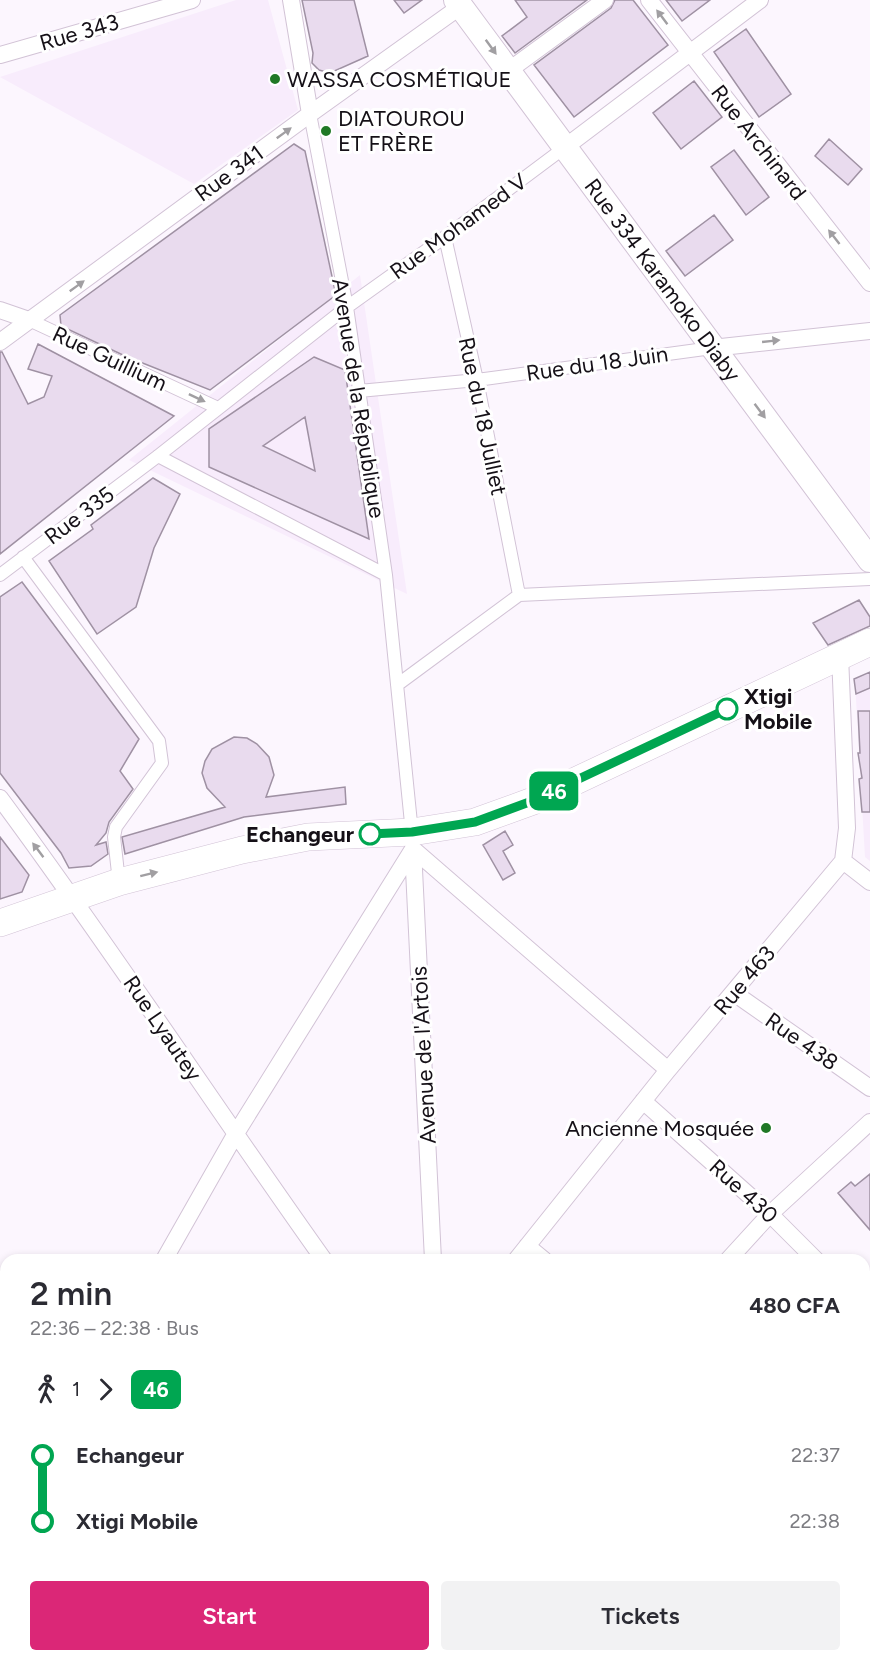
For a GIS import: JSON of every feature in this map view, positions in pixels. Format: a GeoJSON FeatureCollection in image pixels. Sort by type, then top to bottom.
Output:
{"type":"FeatureCollection","features":[{"type":"Feature","properties":{"kind":"main road","name":"Rue 334 Karamoko Diaby"},"geometry":{"type":"LineString","coordinates":[[458,3],[870,560]]}},
{"type":"Feature","properties":{"kind":"main road"},"geometry":{"type":"LineString","coordinates":[[0,923],[119,882],[242,850],[308,837],[412,841],[475,822],[532,801],[870,642]]}},
{"type":"Feature","properties":{"kind":"street","name":"Rue 343"},"geometry":{"type":"LineString","coordinates":[[0,55],[192,0]]}},
{"type":"Feature","properties":{"kind":"street","name":"Avenue de la République"},"geometry":{"type":"LineString","coordinates":[[291,0],[347,307],[386,575],[412,841]]}},
{"type":"Feature","properties":{"kind":"street"},"geometry":{"type":"LineString","coordinates":[[508,71],[605,0]]}},
{"type":"Feature","properties":{"kind":"street","name":"Rue Archinard"},"geometry":{"type":"LineString","coordinates":[[649,0],[870,283]]}},
{"type":"Feature","properties":{"kind":"street","name":"Rue Mohamed V"},"geometry":{"type":"LineString","coordinates":[[158,456],[347,307],[445,237],[760,0]]}},
{"type":"Feature","properties":{"kind":"street","name":"Rue 341"},"geometry":{"type":"LineString","coordinates":[[0,342],[458,3]]}},
{"type":"Feature","properties":{"kind":"street","name":"Rue du 18 Julliet"},"geometry":{"type":"LineString","coordinates":[[445,237],[477,380],[519,595]]}},
{"type":"Feature","properties":{"kind":"street","name":"Rue Guillium"},"geometry":{"type":"LineString","coordinates":[[0,310],[29,320],[218,408]]}},
{"type":"Feature","properties":{"kind":"street","name":"Rue du 18 Juin"},"geometry":{"type":"LineString","coordinates":[[359,391],[477,380],[712,348],[870,331]]}},
{"type":"Feature","properties":{"kind":"street"},"geometry":{"type":"LineString","coordinates":[[158,456],[386,575]]}},
{"type":"Feature","properties":{"kind":"street","name":"Rue 335"},"geometry":{"type":"LineString","coordinates":[[0,575],[158,456]]}},
{"type":"Feature","properties":{"kind":"street"},"geometry":{"type":"LineString","coordinates":[[23,557],[159,741],[162,763],[116,827],[114,837],[119,882]]}},
{"type":"Feature","properties":{"kind":"street"},"geometry":{"type":"LineString","coordinates":[[397,685],[519,595],[870,579]]}},
{"type":"Feature","properties":{"kind":"street"},"geometry":{"type":"LineString","coordinates":[[840,655],[847,828],[843,861],[870,882]]}},
{"type":"Feature","properties":{"kind":"street","name":"Rue Lyautey"},"geometry":{"type":"LineString","coordinates":[[0,798],[73,897],[320,1254]]}},
{"type":"Feature","properties":{"kind":"street"},"geometry":{"type":"LineString","coordinates":[[167,1254],[412,841],[668,1070]]}},
{"type":"Feature","properties":{"kind":"street","name":"Avenue de l'Artois"},"geometry":{"type":"LineString","coordinates":[[412,841],[433,1254]]}},
{"type":"Feature","properties":{"kind":"street","name":"Rue 463"},"geometry":{"type":"LineString","coordinates":[[521,1254],[668,1070],[843,861]]}},
{"type":"Feature","properties":{"kind":"street","name":"Rue 438"},"geometry":{"type":"LineString","coordinates":[[734,993],[870,1088]]}},
{"type":"Feature","properties":{"kind":"street","name":"Rue 430"},"geometry":{"type":"LineString","coordinates":[[643,1101],[770,1214],[810,1254]]}},
{"type":"Feature","properties":{"kind":"street"},"geometry":{"type":"LineString","coordinates":[[733,1254],[770,1214],[870,1122]]}},
{"type":"Feature","properties":{"kind":"street"},"geometry":{"type":"LineString","coordinates":[[527,1246],[537,1254]]}},
{"type":"Feature","properties":{"kind":"shaded area"},"geometry":{"type":"Polygon","coordinates":[[[236,0],[268,0],[298,110],[194,184],[0,77],[236,0]]]}},
{"type":"Feature","properties":{"kind":"shaded area"},"geometry":{"type":"Polygon","coordinates":[[[360,275],[407,594],[129,460],[360,275]]]}},
{"type":"Feature","properties":{"kind":"shaded area"},"geometry":{"type":"Polygon","coordinates":[[[870,672],[870,861],[865,857],[855,682],[870,672]]]}},
{"type":"Feature","properties":{"kind":"building"},"geometry":{"type":"Polygon","coordinates":[[[302,0],[354,0],[368,56],[330,73],[319,70],[312,63],[313,53],[302,0]]]}},
{"type":"Feature","properties":{"kind":"building"},"geometry":{"type":"Polygon","coordinates":[[[394,0],[422,0],[404,13],[394,0]]]}},
{"type":"Feature","properties":{"kind":"building"},"geometry":{"type":"Polygon","coordinates":[[[515,0],[587,0],[515,53],[502,36],[527,17],[515,0]]]}},
{"type":"Feature","properties":{"kind":"building"},"geometry":{"type":"Polygon","coordinates":[[[615,0],[633,0],[668,45],[574,117],[534,65],[611,8],[615,0]]]}},
{"type":"Feature","properties":{"kind":"building"},"geometry":{"type":"Polygon","coordinates":[[[666,0],[710,0],[682,21],[666,0]]]}},
{"type":"Feature","properties":{"kind":"building"},"geometry":{"type":"Polygon","coordinates":[[[746,29],[791,94],[759,117],[714,52],[746,29]]]}},
{"type":"Feature","properties":{"kind":"building"},"geometry":{"type":"Polygon","coordinates":[[[694,81],[722,117],[681,149],[653,113],[694,81]]]}},
{"type":"Feature","properties":{"kind":"building"},"geometry":{"type":"Polygon","coordinates":[[[829,139],[862,169],[848,185],[815,156],[829,139]]]}},
{"type":"Feature","properties":{"kind":"building"},"geometry":{"type":"Polygon","coordinates":[[[294,144],[305,151],[336,295],[210,390],[125,356],[61,326],[60,315],[294,144]]]}},
{"type":"Feature","properties":{"kind":"building"},"geometry":{"type":"Polygon","coordinates":[[[734,150],[769,197],[746,215],[711,167],[734,150]]]}},
{"type":"Feature","properties":{"kind":"building"},"geometry":{"type":"Polygon","coordinates":[[[714,215],[733,240],[685,276],[666,251],[714,215]]]}},
{"type":"Feature","properties":{"kind":"building"},"geometry":{"type":"Polygon","coordinates":[[[38,344],[174,416],[0,554],[0,352],[28,404],[44,397],[52,376],[28,369],[38,344]]]}},
{"type":"Feature","properties":{"kind":"building"},"geometry":{"type":"Polygon","coordinates":[[[314,357],[345,370],[369,539],[209,467],[209,429],[314,357]],[[305,417],[263,446],[315,471],[305,417]]]}},
{"type":"Feature","properties":{"kind":"building"},"geometry":{"type":"Polygon","coordinates":[[[153,478],[180,494],[154,548],[136,607],[97,634],[49,561],[93,529],[91,525],[153,478]]]}},
{"type":"Feature","properties":{"kind":"building"},"geometry":{"type":"Polygon","coordinates":[[[22,582],[139,739],[120,771],[133,789],[109,822],[106,833],[96,845],[106,842],[108,854],[91,866],[69,868],[61,853],[0,773],[0,597],[22,582]]]}},
{"type":"Feature","properties":{"kind":"building"},"geometry":{"type":"Polygon","coordinates":[[[859,600],[870,617],[870,626],[828,645],[813,623],[859,600]]]}},
{"type":"Feature","properties":{"kind":"building"},"geometry":{"type":"Polygon","coordinates":[[[870,672],[870,688],[856,694],[854,679],[870,672]]]}},
{"type":"Feature","properties":{"kind":"building"},"geometry":{"type":"Polygon","coordinates":[[[858,711],[870,711],[870,812],[862,812],[858,711]]]}},
{"type":"Feature","properties":{"kind":"building"},"geometry":{"type":"Polygon","coordinates":[[[234,737],[247,738],[257,744],[269,757],[274,775],[266,797],[345,787],[346,804],[244,817],[125,854],[122,837],[225,807],[207,788],[202,773],[205,761],[212,749],[234,737]]]}},
{"type":"Feature","properties":{"kind":"building"},"geometry":{"type":"Polygon","coordinates":[[[505,831],[513,845],[503,851],[515,873],[503,880],[483,845],[505,831]]]}},
{"type":"Feature","properties":{"kind":"building"},"geometry":{"type":"Polygon","coordinates":[[[0,837],[29,875],[22,892],[0,899],[0,837]]]}},
{"type":"Feature","properties":{"kind":"building"},"geometry":{"type":"Polygon","coordinates":[[[870,1174],[870,1230],[838,1193],[851,1182],[855,1186],[870,1174]]]}},
{"type":"Feature","properties":{"kind":"bus line","name":"46"},"geometry":{"type":"LineString","coordinates":[[370,834],[412,832],[475,822],[532,801],[727,709]]}},
{"type":"Feature","properties":{"kind":"place","name":"WASSA COSMÉTIQUE"},"geometry":{"type":"Point","coordinates":[275,79]}},
{"type":"Feature","properties":{"kind":"place","name":"DIATOUROU ET FRÈRE"},"geometry":{"type":"Point","coordinates":[326,131]}},
{"type":"Feature","properties":{"kind":"place","name":"Xtigi Mobile"},"geometry":{"type":"Point","coordinates":[727,709]}},
{"type":"Feature","properties":{"kind":"place","name":"Echangeur"},"geometry":{"type":"Point","coordinates":[370,834]}},
{"type":"Feature","properties":{"kind":"place","name":"Ancienne Mosquée"},"geometry":{"type":"Point","coordinates":[766,1128]}}]}
